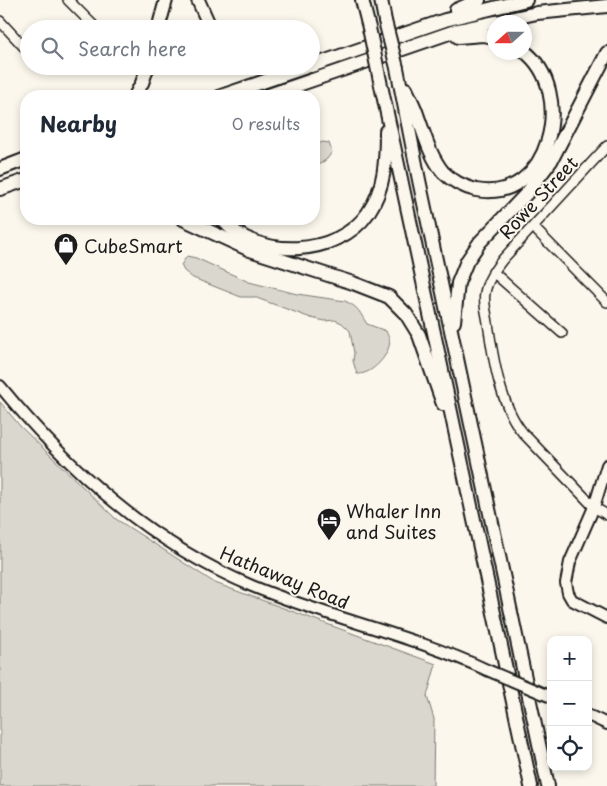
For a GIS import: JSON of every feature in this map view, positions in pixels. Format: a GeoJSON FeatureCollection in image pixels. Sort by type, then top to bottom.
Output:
{"type":"FeatureCollection","features":[{"type":"Feature","properties":{"kind":"highway"},"geometry":{"type":"LineString","coordinates":[[160,20],[166,0]]}},
{"type":"Feature","properties":{"kind":"highway"},"geometry":{"type":"LineString","coordinates":[[198,0],[207,20]]}},
{"type":"Feature","properties":{"kind":"highway"},"geometry":{"type":"LineString","coordinates":[[358,0],[368,25]]}},
{"type":"Feature","properties":{"kind":"highway"},"geometry":{"type":"LineString","coordinates":[[362,0],[440,354],[531,786]]}},
{"type":"Feature","properties":{"kind":"highway"},"geometry":{"type":"LineString","coordinates":[[380,0],[397,68],[419,180],[548,786]]}},
{"type":"Feature","properties":{"kind":"highway"},"geometry":{"type":"LineString","coordinates":[[423,26],[478,0]]}},
{"type":"Feature","properties":{"kind":"highway"},"geometry":{"type":"LineString","coordinates":[[320,62],[423,26],[526,0]]}},
{"type":"Feature","properties":{"kind":"highway"},"geometry":{"type":"LineString","coordinates":[[284,90],[458,30],[497,20],[558,10],[607,6]]}},
{"type":"Feature","properties":{"kind":"highway"},"geometry":{"type":"LineString","coordinates":[[402,50],[469,35],[487,36]]}},
{"type":"Feature","properties":{"kind":"highway"},"geometry":{"type":"LineString","coordinates":[[454,345],[456,296],[462,271],[467,261],[480,242],[527,193],[551,161],[564,140],[599,66],[607,54]]}},
{"type":"Feature","properties":{"kind":"highway"},"geometry":{"type":"LineString","coordinates":[[320,59],[332,58]]}},
{"type":"Feature","properties":{"kind":"highway"},"geometry":{"type":"LineString","coordinates":[[397,68],[418,115],[429,147],[444,172],[460,184],[471,189],[493,191],[514,186],[529,174],[542,157],[549,136],[552,112],[549,89],[541,69],[532,59]]}},
{"type":"Feature","properties":{"kind":"highway"},"geometry":{"type":"LineString","coordinates":[[307,90],[341,71]]}},
{"type":"Feature","properties":{"kind":"highway"},"geometry":{"type":"LineString","coordinates":[[138,90],[145,75]]}},
{"type":"Feature","properties":{"kind":"highway"},"geometry":{"type":"LineString","coordinates":[[239,90],[283,75]]}},
{"type":"Feature","properties":{"kind":"highway"},"geometry":{"type":"LineString","coordinates":[[228,225],[243,236],[262,244],[277,247],[314,246],[331,242],[346,234],[367,215],[374,204],[382,184],[386,143],[384,101]]}},
{"type":"Feature","properties":{"kind":"highway"},"geometry":{"type":"LineString","coordinates":[[0,169],[20,161]]}},
{"type":"Feature","properties":{"kind":"highway"},"geometry":{"type":"LineString","coordinates":[[0,173],[20,166]]}},
{"type":"Feature","properties":{"kind":"highway"},"geometry":{"type":"LineString","coordinates":[[0,189],[20,182]]}},
{"type":"Feature","properties":{"kind":"highway"},"geometry":{"type":"LineString","coordinates":[[0,194],[20,189]]}},
{"type":"Feature","properties":{"kind":"highway"},"geometry":{"type":"LineString","coordinates":[[196,225],[250,250],[364,286],[381,293],[395,302],[410,320],[418,335],[459,449]]}},
{"type":"Feature","properties":{"kind":"main road","name":"Hathaway Road"},"geometry":{"type":"LineString","coordinates":[[0,386],[44,437],[86,479],[139,521],[192,555],[219,570],[264,590],[452,655],[547,696]]}},
{"type":"Feature","properties":{"kind":"main road"},"geometry":{"type":"LineString","coordinates":[[607,465],[594,507],[570,562],[566,578],[566,589],[575,602],[607,618]]}},
{"type":"Feature","properties":{"kind":"main road"},"geometry":{"type":"LineString","coordinates":[[592,716],[606,721]]}},
{"type":"Feature","properties":{"kind":"street"},"geometry":{"type":"LineString","coordinates":[[68,0],[88,20]]}},
{"type":"Feature","properties":{"kind":"street"},"geometry":{"type":"LineString","coordinates":[[0,21],[20,43]]}},
{"type":"Feature","properties":{"kind":"street","name":"Rowe Street"},"geometry":{"type":"LineString","coordinates":[[493,272],[510,251],[606,149]]}},
{"type":"Feature","properties":{"kind":"street"},"geometry":{"type":"LineString","coordinates":[[533,227],[607,302]]}},
{"type":"Feature","properties":{"kind":"street"},"geometry":{"type":"LineString","coordinates":[[562,333],[493,272],[486,289],[484,302],[497,373],[516,423],[594,507],[607,514]]}},
{"type":"Feature","properties":{"kind":"shaded area"},"geometry":{"type":"Polygon","coordinates":[[[322,142],[329,143],[332,152],[320,164],[320,143],[322,142]]]}},
{"type":"Feature","properties":{"kind":"shaded area"},"geometry":{"type":"Polygon","coordinates":[[[187,256],[196,258],[249,282],[297,294],[345,301],[356,308],[367,324],[386,331],[390,342],[385,356],[372,369],[362,374],[357,374],[353,361],[354,353],[350,331],[342,323],[335,320],[325,321],[311,318],[254,297],[241,297],[193,278],[184,271],[181,265],[187,256]]]}},
{"type":"Feature","properties":{"kind":"shaded area"},"geometry":{"type":"Polygon","coordinates":[[[0,402],[20,426],[116,519],[215,583],[436,664],[427,696],[434,719],[433,786],[0,786],[0,402]]]}},
{"type":"Feature","properties":{"kind":"place","name":"CubeSmart"},"geometry":{"type":"Point","coordinates":[66,266]}},
{"type":"Feature","properties":{"kind":"place","name":"Whaler Inn and Suites"},"geometry":{"type":"Point","coordinates":[329,541]}}]}
